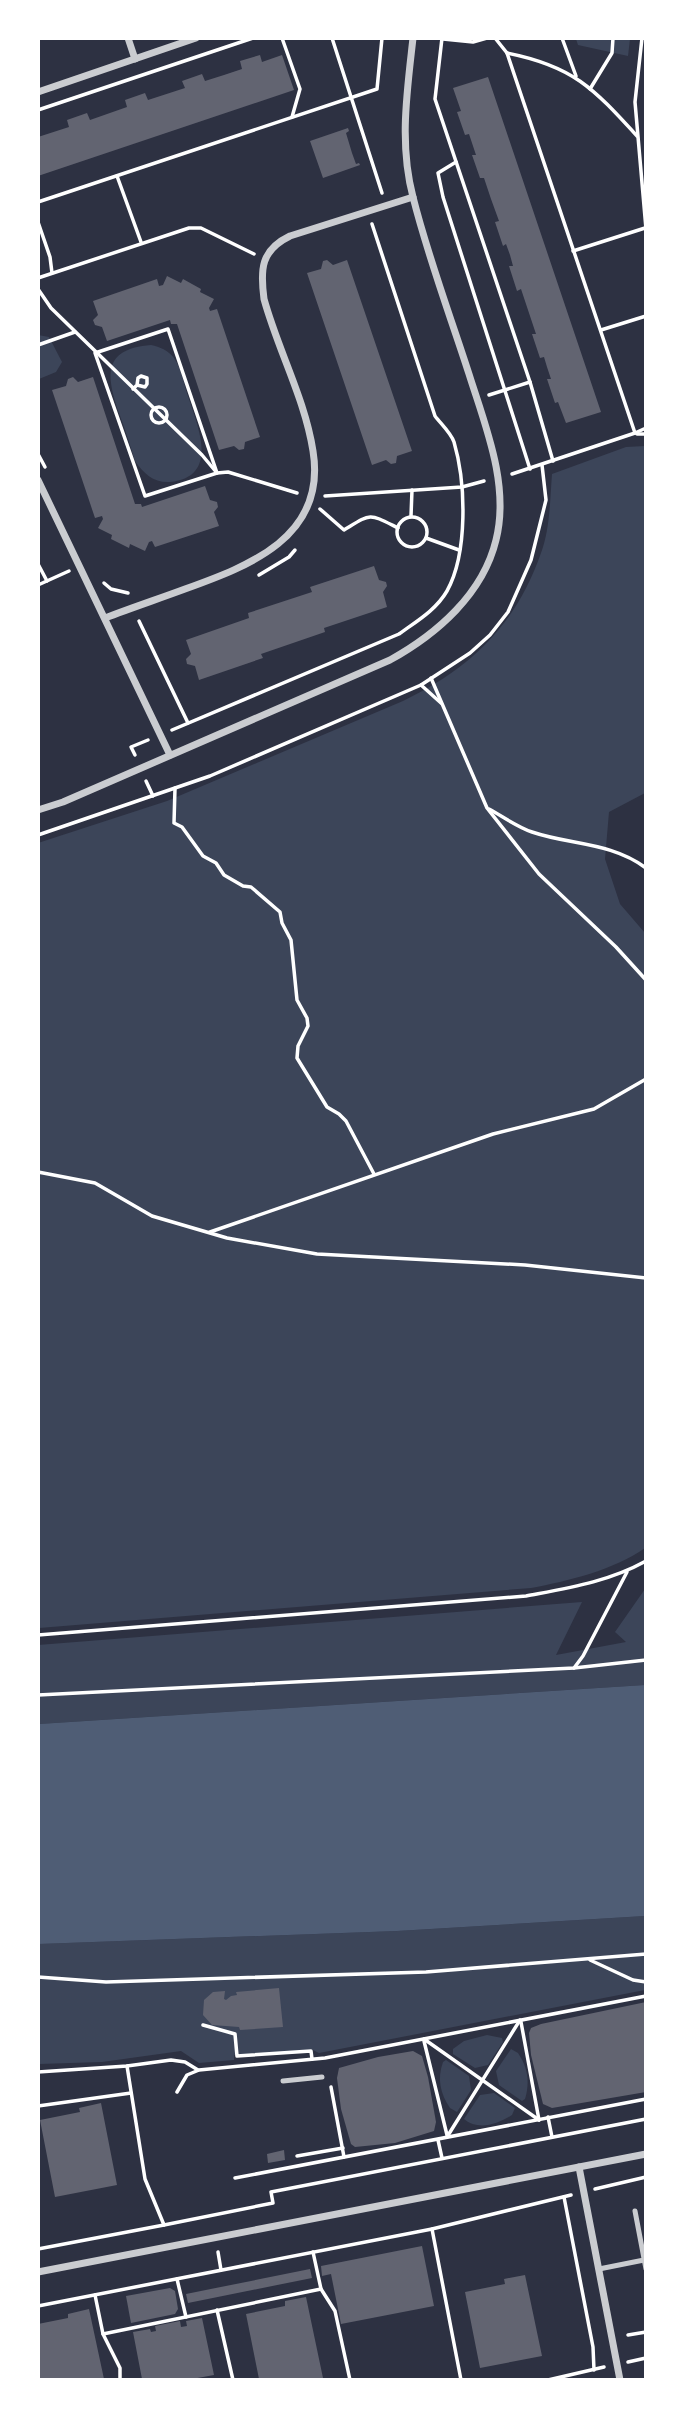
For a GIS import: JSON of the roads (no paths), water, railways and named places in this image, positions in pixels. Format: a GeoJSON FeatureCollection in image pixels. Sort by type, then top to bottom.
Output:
{"type":"FeatureCollection","features":[{"type":"Feature","properties":{"kind":"street"},"geometry":{"type":"LineString","coordinates":[[128,38],[135,59]]}},
{"type":"Feature","properties":{"kind":"street"},"geometry":{"type":"LineString","coordinates":[[38,92],[196,38]]}},
{"type":"Feature","properties":{"kind":"street"},"geometry":{"type":"LineString","coordinates":[[38,810],[390,660],[417,645],[439,628],[474,586],[488,562],[496,541],[500,515],[498,478],[477,399],[413,197],[404,128],[413,38]]}},
{"type":"Feature","properties":{"kind":"street"},"geometry":{"type":"LineString","coordinates":[[105,618],[246,566],[271,552],[297,524],[310,497],[314,477],[313,452],[309,431],[264,299],[262,277],[266,259],[270,249],[290,236],[413,197]]}},
{"type":"Feature","properties":{"kind":"street"},"geometry":{"type":"LineString","coordinates":[[38,480],[170,755]]}},
{"type":"Feature","properties":{"kind":"street"},"geometry":{"type":"LineString","coordinates":[[38,2272],[646,2154]]}},
{"type":"Feature","properties":{"kind":"street"},"geometry":{"type":"LineString","coordinates":[[579,2167],[620,2379]]}},
{"type":"Feature","properties":{"kind":"lane"},"geometry":{"type":"LineString","coordinates":[[283,2081],[321,2077]]}},
{"type":"Feature","properties":{"kind":"lane"},"geometry":{"type":"LineString","coordinates":[[635,2211],[646,2269]]}},
{"type":"Feature","properties":{"kind":"lane"},"geometry":{"type":"LineString","coordinates":[[599,2269],[644,2260]]}}]}
